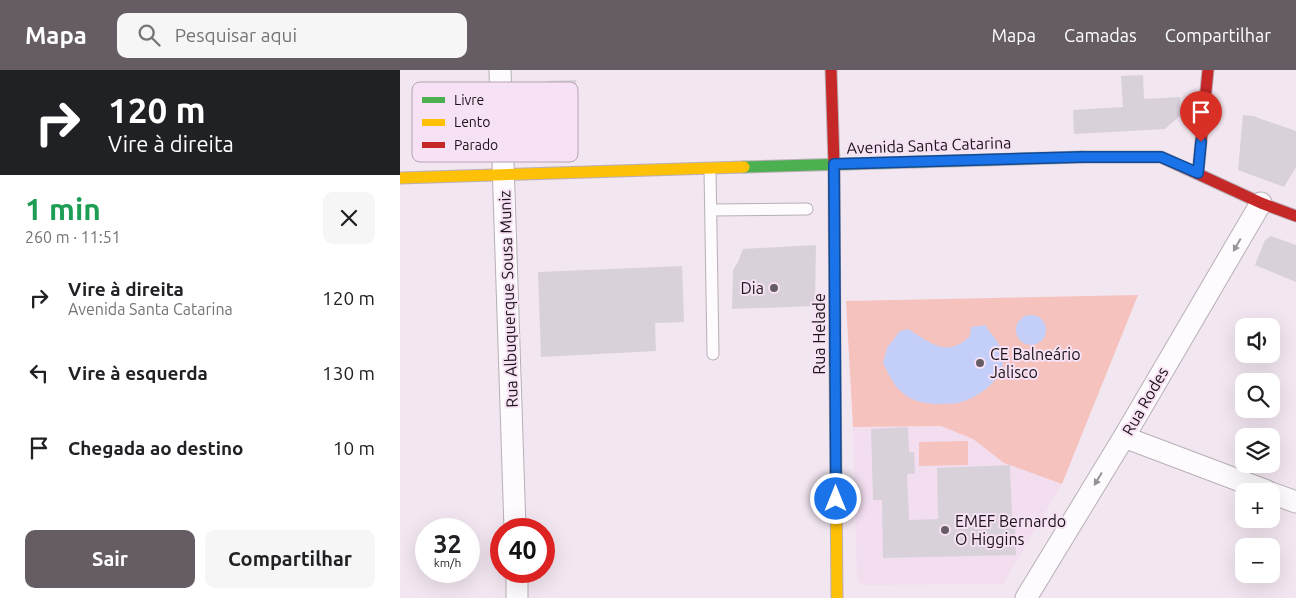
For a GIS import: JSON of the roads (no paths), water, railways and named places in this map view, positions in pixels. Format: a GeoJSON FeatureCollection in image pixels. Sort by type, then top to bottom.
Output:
{"type":"FeatureCollection","features":[{"type":"Feature","properties":{"kind":"street","name":"Rua Helade"},"geometry":{"type":"LineString","coordinates":[[831,70],[834,164],[837,598]]}},
{"type":"Feature","properties":{"kind":"street"},"geometry":{"type":"LineString","coordinates":[[1198,173],[1208,70]]}},
{"type":"Feature","properties":{"kind":"street","name":"Avenida Santa Catarina"},"geometry":{"type":"LineString","coordinates":[[400,178],[1082,157],[1161,157],[1261,203],[1296,216]]}},
{"type":"Feature","properties":{"kind":"street","name":"Rua Albuquerque Sousa Muniz"},"geometry":{"type":"LineString","coordinates":[[504,162],[515,518]]}},
{"type":"Feature","properties":{"kind":"street","name":"Rua Rodes"},"geometry":{"type":"LineString","coordinates":[[1026,598],[1124,437],[1261,203]]}},
{"type":"Feature","properties":{"kind":"street"},"geometry":{"type":"LineString","coordinates":[[1124,437],[1246,483]]}},
{"type":"Feature","properties":{"kind":"street"},"geometry":{"type":"LineString","coordinates":[[1280,496],[1296,502]]}},
{"type":"Feature","properties":{"kind":"street"},"geometry":{"type":"LineString","coordinates":[[516,583],[517,598]]}},
{"type":"Feature","properties":{"kind":"lane"},"geometry":{"type":"LineString","coordinates":[[710,169],[714,354]]}},
{"type":"Feature","properties":{"kind":"lane"},"geometry":{"type":"LineString","coordinates":[[712,210],[807,209]]}},
{"type":"Feature","properties":{"kind":"water"},"geometry":{"type":"Polygon","coordinates":[[[1031,315],[1042,319],[1046,330],[1042,341],[1031,345],[1020,341],[1016,330],[1020,319],[1031,315]]]}},
{"type":"Feature","properties":{"kind":"water"},"geometry":{"type":"Polygon","coordinates":[[[985,325],[996,339],[1003,355],[1001,371],[989,386],[965,401],[938,404],[913,400],[903,394],[896,386],[883,363],[887,348],[900,331],[908,329],[931,343],[946,347],[961,343],[970,336],[971,327],[985,325]]]}},
{"type":"Feature","properties":{"kind":"place","name":"Dia"},"geometry":{"type":"Point","coordinates":[774,288]}},
{"type":"Feature","properties":{"kind":"place","name":"CE Balneário Jalisco"},"geometry":{"type":"Point","coordinates":[980,363]}},
{"type":"Feature","properties":{"kind":"place","name":"EMEF Bernardo O Higgins"},"geometry":{"type":"Point","coordinates":[945,530]}}]}
